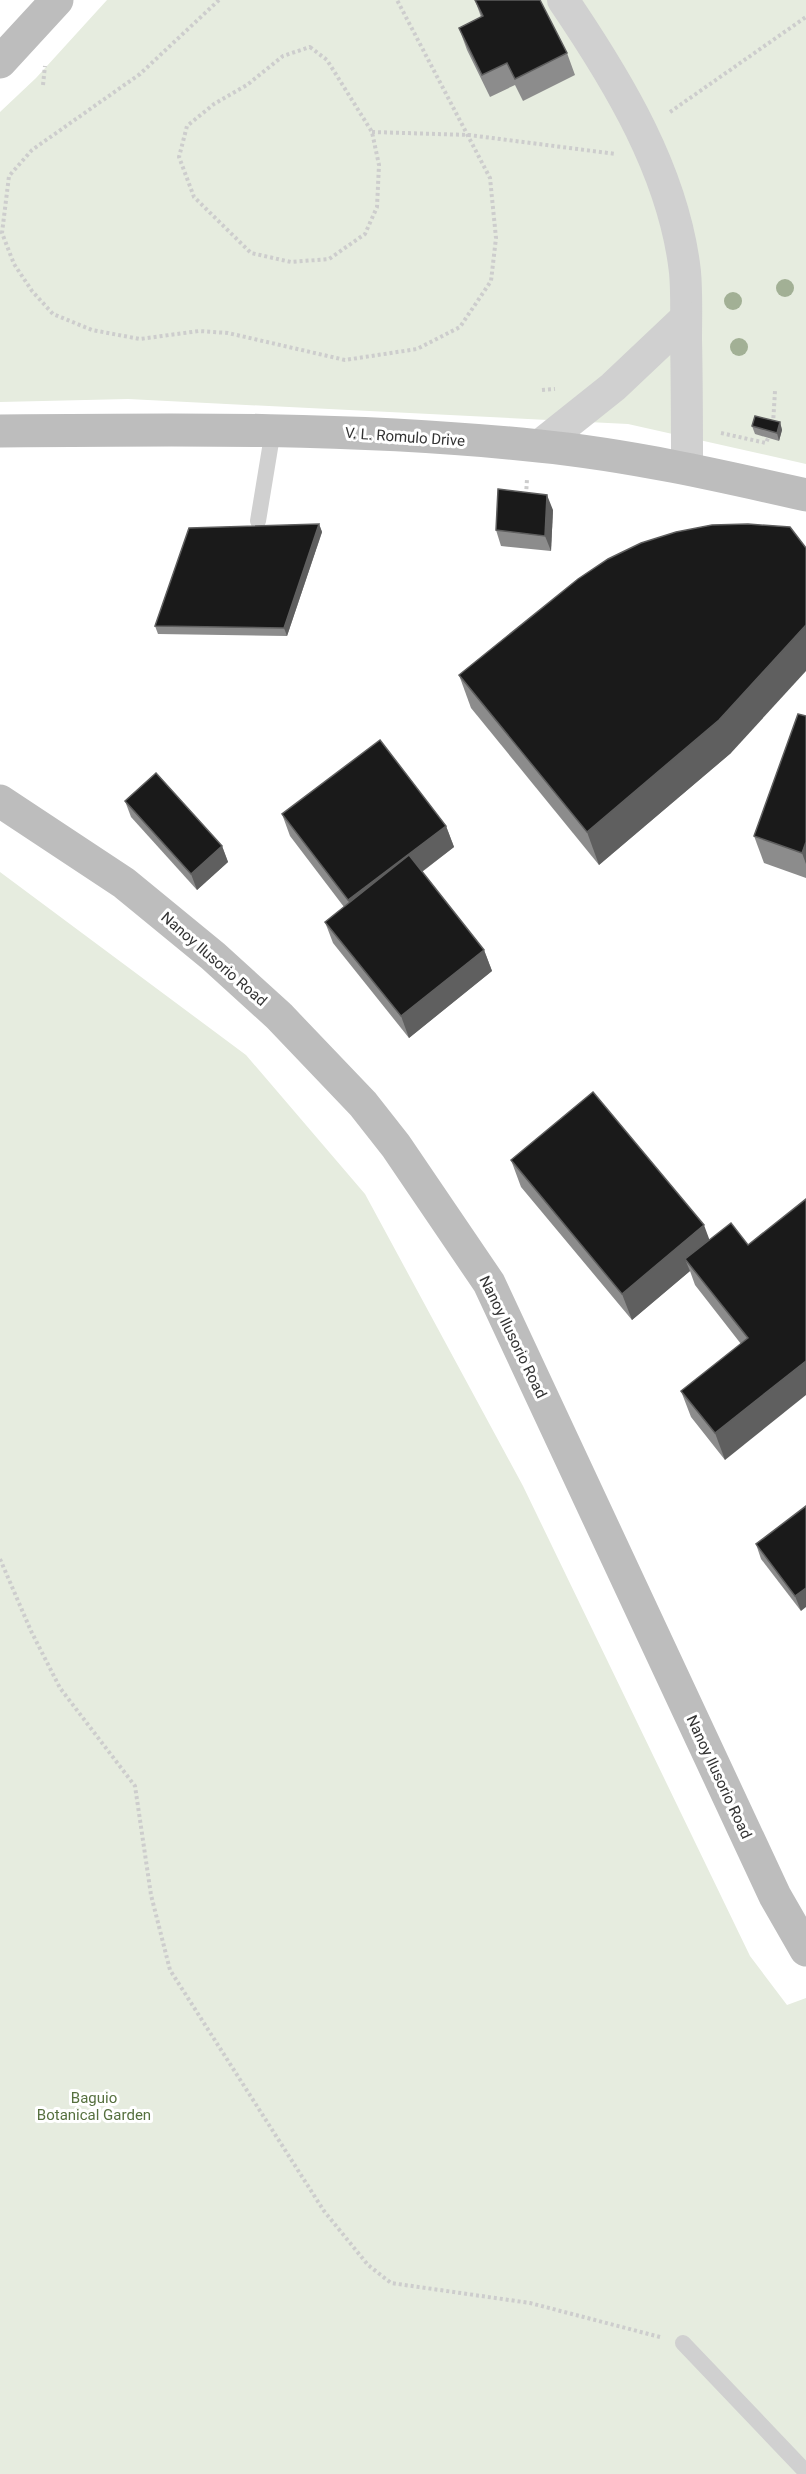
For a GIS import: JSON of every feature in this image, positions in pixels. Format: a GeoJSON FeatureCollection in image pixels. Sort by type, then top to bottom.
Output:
{"type":"FeatureCollection","features":[{"type":"Feature","properties":{"kind":"main road"},"geometry":{"type":"LineString","coordinates":[[0,62],[57,0]]}},
{"type":"Feature","properties":{"kind":"main road","name":"V. L. Romulo Drive"},"geometry":{"type":"LineString","coordinates":[[0,431],[273,430],[539,446],[687,468],[806,495]]}},
{"type":"Feature","properties":{"kind":"main road","name":"Nanoy Ilusorio Road"},"geometry":{"type":"LineString","coordinates":[[0,801],[124,883],[213,956],[279,1016],[363,1104],[396,1146],[489,1283],[775,1896],[806,1950]]}},
{"type":"Feature","properties":{"kind":"street"},"geometry":{"type":"LineString","coordinates":[[563,0],[584,30],[641,129],[668,195],[685,273],[687,468]]}},
{"type":"Feature","properties":{"kind":"street"},"geometry":{"type":"LineString","coordinates":[[539,446],[613,387],[686,318]]}},
{"type":"Feature","properties":{"kind":"lane"},"geometry":{"type":"LineString","coordinates":[[258,521],[273,430]]}},
{"type":"Feature","properties":{"kind":"lane"},"geometry":{"type":"LineString","coordinates":[[683,2343],[806,2472]]}},
{"type":"Feature","properties":{"kind":"path"},"geometry":{"type":"LineString","coordinates":[[219,0],[140,74],[32,150],[9,176],[2,233],[14,264],[32,291],[53,314],[92,330],[140,339],[199,331],[228,333],[345,360],[417,350],[460,327],[491,281],[496,238],[490,178],[397,0]]}},
{"type":"Feature","properties":{"kind":"path"},"geometry":{"type":"LineString","coordinates":[[667,114],[806,17]]}},
{"type":"Feature","properties":{"kind":"path"},"geometry":{"type":"LineString","coordinates":[[310,47],[327,60],[372,132],[379,165],[378,207],[365,234],[329,259],[291,262],[251,254],[194,197],[179,157],[187,126],[214,104],[247,85],[283,56],[310,47]]}},
{"type":"Feature","properties":{"kind":"path"},"geometry":{"type":"LineString","coordinates":[[372,132],[469,135],[652,158]]}},
{"type":"Feature","properties":{"kind":"path"},"geometry":{"type":"LineString","coordinates":[[772,427],[775,392]]}},
{"type":"Feature","properties":{"kind":"path"},"geometry":{"type":"LineString","coordinates":[[721,433],[766,443],[768,438]]}},
{"type":"Feature","properties":{"kind":"path"},"geometry":{"type":"LineString","coordinates":[[525,502],[527,484]]}},
{"type":"Feature","properties":{"kind":"path"},"geometry":{"type":"LineString","coordinates":[[0,1559],[31,1631],[60,1688],[135,1786],[151,1895],[171,1970],[324,2211],[368,2265],[391,2283],[530,2302],[683,2343]]}},
{"type":"Feature","properties":{"kind":"green space"},"geometry":{"type":"Polygon","coordinates":[[[107,0],[806,0],[806,464],[628,424],[128,399],[0,402],[0,112],[36,78],[107,0]]]}},
{"type":"Feature","properties":{"kind":"green space","name":"Baguio Botanical Garden"},"geometry":{"type":"Polygon","coordinates":[[[0,872],[246,1055],[365,1194],[523,1486],[750,1956],[787,2005],[806,1998],[806,2474],[0,2474],[0,872]]]}},
{"type":"Feature","properties":{"kind":"building"},"geometry":{"type":"Polygon","coordinates":[[[475,0],[540,0],[567,53],[515,79],[507,63],[482,75],[459,28],[483,16],[475,0]]]}},
{"type":"Feature","properties":{"kind":"building"},"geometry":{"type":"Polygon","coordinates":[[[755,416],[780,422],[777,433],[752,426],[755,416]]]}},
{"type":"Feature","properties":{"kind":"building"},"geometry":{"type":"Polygon","coordinates":[[[498,489],[547,495],[545,536],[496,530],[498,489]]]}},
{"type":"Feature","properties":{"kind":"building"},"geometry":{"type":"Polygon","coordinates":[[[319,524],[284,628],[155,626],[189,528],[319,524]]]}},
{"type":"Feature","properties":{"kind":"building"},"geometry":{"type":"Polygon","coordinates":[[[748,524],[790,527],[806,548],[806,625],[719,720],[587,832],[459,675],[578,579],[608,559],[641,543],[676,532],[712,525],[748,524]]]}},
{"type":"Feature","properties":{"kind":"building"},"geometry":{"type":"Polygon","coordinates":[[[798,714],[806,716],[806,842],[802,853],[754,836],[798,714]]]}},
{"type":"Feature","properties":{"kind":"building"},"geometry":{"type":"Polygon","coordinates":[[[380,740],[446,826],[348,900],[282,814],[380,740]]]}},
{"type":"Feature","properties":{"kind":"building"},"geometry":{"type":"Polygon","coordinates":[[[156,773],[222,846],[191,874],[125,801],[156,773]]]}},
{"type":"Feature","properties":{"kind":"building"},"geometry":{"type":"Polygon","coordinates":[[[409,855],[484,950],[401,1016],[325,922],[409,855]]]}},
{"type":"Feature","properties":{"kind":"building"},"geometry":{"type":"Polygon","coordinates":[[[593,1092],[704,1225],[622,1294],[511,1160],[593,1092]]]}},
{"type":"Feature","properties":{"kind":"building"},"geometry":{"type":"Polygon","coordinates":[[[806,1199],[806,1361],[715,1433],[681,1391],[748,1338],[685,1259],[731,1223],[748,1245],[806,1199]]]}},
{"type":"Feature","properties":{"kind":"building"},"geometry":{"type":"Polygon","coordinates":[[[806,1506],[806,1588],[795,1596],[756,1544],[806,1506]]]}}]}
